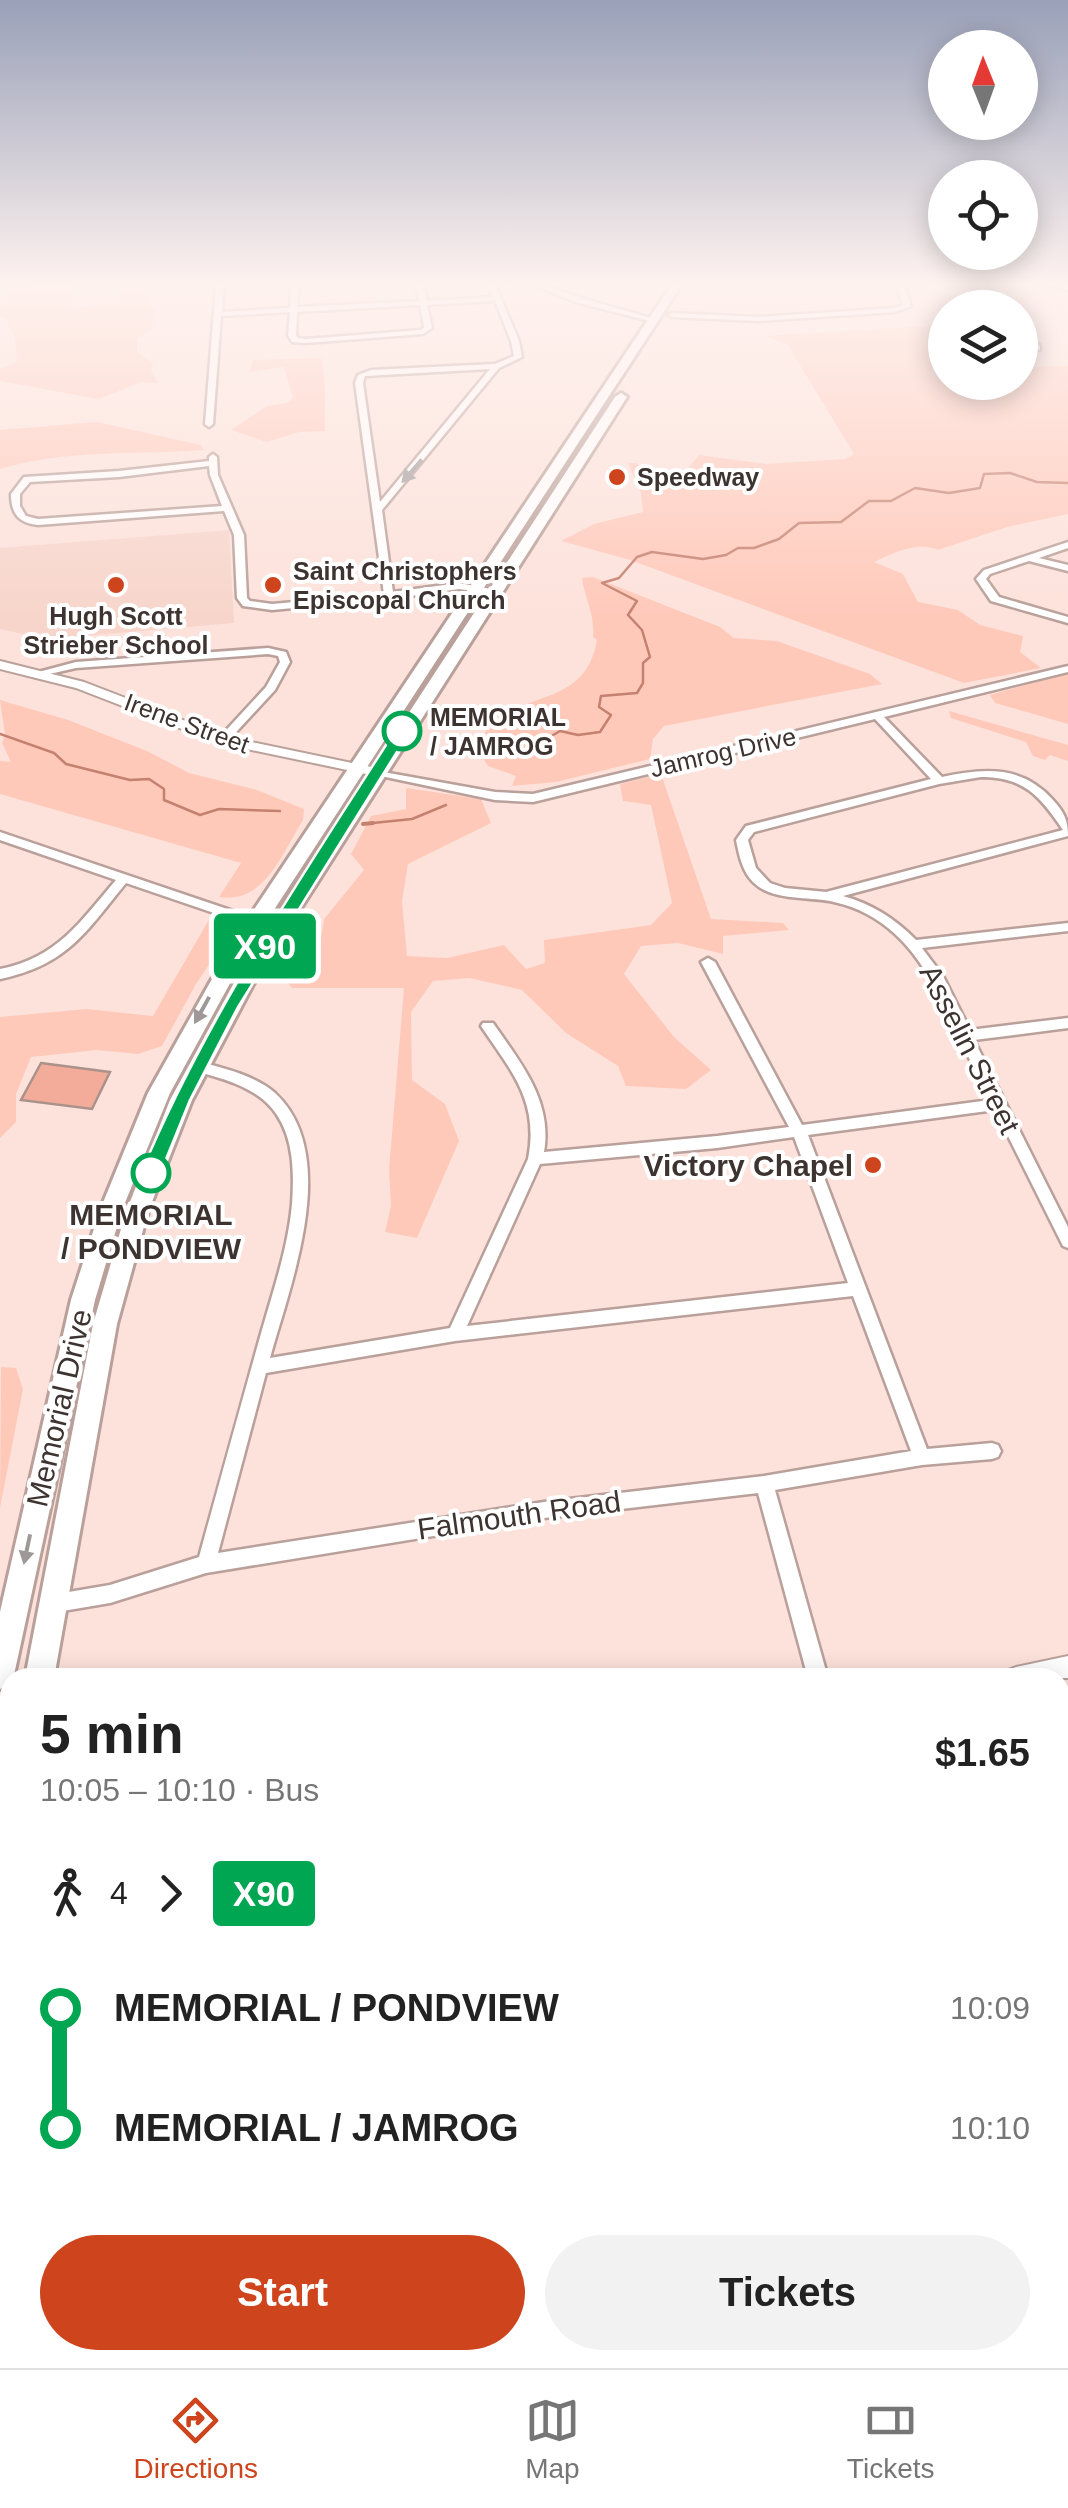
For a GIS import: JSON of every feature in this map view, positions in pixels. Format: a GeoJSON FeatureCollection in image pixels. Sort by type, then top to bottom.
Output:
{"type":"FeatureCollection","features":[{"type":"Feature","properties":{"kind":"main road","name":"Memorial Drive"},"geometry":{"type":"LineString","coordinates":[[1,1668],[70,1348],[106,1225],[142,1130],[174,1061],[256,923],[367,770],[613,395]]}},
{"type":"Feature","properties":{"kind":"main road","name":"Memorial Drive"},"geometry":{"type":"LineString","coordinates":[[41,1668],[86,1406],[114,1287],[151,1173],[197,1066],[367,770]]}},
{"type":"Feature","properties":{"kind":"street"},"geometry":{"type":"LineString","coordinates":[[209,424],[211,395]]}},
{"type":"Feature","properties":{"kind":"street"},"geometry":{"type":"LineString","coordinates":[[361,395],[380,508],[389,596]]}},
{"type":"Feature","properties":{"kind":"street"},"geometry":{"type":"LineString","coordinates":[[380,508],[473,395]]}},
{"type":"Feature","properties":{"kind":"street"},"geometry":{"type":"LineString","coordinates":[[226,508],[29,522],[17,512],[16,494],[27,479],[119,474],[213,460],[226,508],[239,535],[242,598],[247,604],[272,608],[458,586],[485,590]]}},
{"type":"Feature","properties":{"kind":"street"},"geometry":{"type":"LineString","coordinates":[[1068,545],[987,572],[980,579],[983,588],[1000,602],[1068,620]]}},
{"type":"Feature","properties":{"kind":"street"},"geometry":{"type":"LineString","coordinates":[[1029,558],[1068,568]]}},
{"type":"Feature","properties":{"kind":"street"},"geometry":{"type":"LineString","coordinates":[[36,674],[116,662],[268,651],[282,654],[286,662],[271,688],[223,740]]}},
{"type":"Feature","properties":{"kind":"street","name":"Irene Street"},"geometry":{"type":"LineString","coordinates":[[0,665],[108,694],[223,740],[367,770]]}},
{"type":"Feature","properties":{"kind":"street","name":"Jamrog Drive"},"geometry":{"type":"LineString","coordinates":[[367,770],[526,799],[1068,668]]}},
{"type":"Feature","properties":{"kind":"street"},"geometry":{"type":"LineString","coordinates":[[827,896],[1068,831],[1046,795],[1020,778],[988,770],[938,781],[876,715]]}},
{"type":"Feature","properties":{"kind":"street","name":"Asselin Street"},"geometry":{"type":"LineString","coordinates":[[938,781],[754,828],[742,840],[750,870],[762,884],[827,896],[874,913],[915,944],[1068,1242]]}},
{"type":"Feature","properties":{"kind":"street"},"geometry":{"type":"LineString","coordinates":[[0,836],[256,923]]}},
{"type":"Feature","properties":{"kind":"street"},"geometry":{"type":"LineString","coordinates":[[0,974],[38,966],[56,955],[122,879]]}},
{"type":"Feature","properties":{"kind":"street"},"geometry":{"type":"LineString","coordinates":[[915,944],[1068,928]]}},
{"type":"Feature","properties":{"kind":"street"},"geometry":{"type":"LineString","coordinates":[[708,962],[799,1132],[922,1457]]}},
{"type":"Feature","properties":{"kind":"street"},"geometry":{"type":"LineString","coordinates":[[965,1036],[1068,1023]]}},
{"type":"Feature","properties":{"kind":"street"},"geometry":{"type":"LineString","coordinates":[[455,1334],[535,1159],[542,1133],[539,1112],[488,1026]]}},
{"type":"Feature","properties":{"kind":"street"},"geometry":{"type":"LineString","coordinates":[[197,1066],[248,1084],[272,1099],[285,1117],[297,1154],[299,1217],[206,1564]]}},
{"type":"Feature","properties":{"kind":"street"},"geometry":{"type":"LineString","coordinates":[[535,1159],[799,1132],[999,1104]]}},
{"type":"Feature","properties":{"kind":"street"},"geometry":{"type":"LineString","coordinates":[[261,1367],[455,1334],[858,1289]]}},
{"type":"Feature","properties":{"kind":"street","name":"Falmouth Road"},"geometry":{"type":"LineString","coordinates":[[52,1604],[110,1594],[206,1564],[544,1510],[764,1484],[922,1457],[992,1452]]}},
{"type":"Feature","properties":{"kind":"street"},"geometry":{"type":"LineString","coordinates":[[764,1484],[815,1668]]}},
{"type":"Feature","properties":{"kind":"shaded area"},"geometry":{"type":"Polygon","coordinates":[[[74,395],[110,395],[99,399],[74,395]]]}},
{"type":"Feature","properties":{"kind":"shaded area"},"geometry":{"type":"Polygon","coordinates":[[[292,395],[325,395],[325,431],[299,432],[267,442],[231,430],[267,406],[287,403],[292,395]]]}},
{"type":"Feature","properties":{"kind":"shaded area"},"geometry":{"type":"Polygon","coordinates":[[[818,395],[1038,400],[1038,395],[1068,395],[1068,514],[1007,527],[938,550],[905,549],[874,562],[903,574],[918,602],[958,610],[980,625],[1023,636],[1020,652],[1041,668],[964,683],[630,560],[561,541],[594,524],[643,512],[641,493],[628,463],[637,463],[662,486],[673,486],[699,455],[765,464],[845,459],[854,454],[818,395]]]}},
{"type":"Feature","properties":{"kind":"shaded area"},"geometry":{"type":"Polygon","coordinates":[[[97,422],[201,445],[204,450],[50,458],[0,469],[0,430],[97,422]]]}},
{"type":"Feature","properties":{"kind":"shaded area","name":"Hugh Scott Strieber School"},"geometry":{"type":"Polygon","coordinates":[[[229,530],[234,623],[45,639],[0,629],[0,548],[229,530]]]}},
{"type":"Feature","properties":{"kind":"shaded area"},"geometry":{"type":"Polygon","coordinates":[[[593,577],[720,627],[734,638],[777,641],[870,674],[882,684],[664,726],[653,739],[650,759],[556,782],[512,786],[516,776],[488,766],[476,748],[489,727],[504,715],[568,687],[580,677],[597,640],[593,637],[582,578],[593,577]]]}},
{"type":"Feature","properties":{"kind":"shaded area"},"geometry":{"type":"Polygon","coordinates":[[[1068,673],[1068,724],[995,703],[990,695],[1068,673]]]}},
{"type":"Feature","properties":{"kind":"shaded area"},"geometry":{"type":"Polygon","coordinates":[[[0,700],[68,720],[147,751],[189,773],[257,790],[304,809],[303,820],[260,884],[249,893],[219,897],[241,863],[0,794],[0,761],[11,762],[2,743],[5,735],[0,700]]]}},
{"type":"Feature","properties":{"kind":"shaded area"},"geometry":{"type":"Polygon","coordinates":[[[949,711],[1068,745],[1068,761],[1050,755],[1045,760],[1033,756],[1026,742],[951,718],[949,711]]]}},
{"type":"Feature","properties":{"kind":"shaded area"},"geometry":{"type":"Polygon","coordinates":[[[661,774],[711,919],[783,923],[789,930],[723,936],[723,954],[678,943],[641,946],[624,974],[674,1037],[711,1070],[686,1089],[626,1086],[618,1066],[566,1033],[522,990],[470,978],[433,981],[411,1012],[412,1080],[445,1104],[459,1141],[417,1238],[385,1232],[391,1206],[389,1170],[404,988],[292,988],[278,972],[296,953],[320,944],[324,919],[364,870],[351,854],[371,816],[406,809],[406,788],[481,799],[491,823],[408,864],[402,901],[407,956],[447,958],[504,945],[526,969],[545,963],[544,940],[651,925],[672,903],[651,805],[623,801],[620,784],[661,774]]]}},
{"type":"Feature","properties":{"kind":"shaded area"},"geometry":{"type":"Polygon","coordinates":[[[210,918],[235,926],[196,984],[162,1046],[138,1054],[97,1050],[31,1057],[16,1094],[16,1122],[0,1138],[0,1017],[86,1009],[153,1016],[210,918]]]}},
{"type":"Feature","properties":{"kind":"shaded area"},"geometry":{"type":"Polygon","coordinates":[[[1,1367],[16,1368],[23,1389],[0,1508],[1,1367]]]}},
{"type":"Feature","properties":{"kind":"building"},"geometry":{"type":"Polygon","coordinates":[[[41,1063],[110,1072],[92,1109],[21,1100],[41,1063]]]}},
{"type":"Feature","properties":{"kind":"waterway"},"geometry":{"type":"LineString","coordinates":[[491,752],[519,754],[551,748],[548,738],[560,731],[578,735],[600,732],[611,715],[599,707],[601,696],[637,693],[643,683],[643,663],[650,657],[642,630],[628,615],[637,601],[602,583],[619,578],[637,557],[652,552],[703,559],[726,555],[738,548],[754,548],[779,539],[799,523],[841,522],[869,501],[891,501],[915,488],[949,493],[980,488],[984,474],[1010,473],[1037,482],[1068,483]]}},
{"type":"Feature","properties":{"kind":"waterway"},"geometry":{"type":"LineString","coordinates":[[0,734],[54,753],[66,764],[130,780],[149,779],[164,789],[164,800],[200,815],[219,809],[280,811]]}},
{"type":"Feature","properties":{"kind":"waterway"},"geometry":{"type":"LineString","coordinates":[[373,823],[363,824],[412,819],[446,805]]}},
{"type":"Feature","properties":{"kind":"bus line","name":"X90"},"geometry":{"type":"LineString","coordinates":[[151,1173],[181,1100],[230,1005],[402,731]]}},
{"type":"Feature","properties":{"kind":"place","name":"Speedway"},"geometry":{"type":"Point","coordinates":[617,477]}},
{"type":"Feature","properties":{"kind":"place","name":"Hugh Scott Strieber School"},"geometry":{"type":"Point","coordinates":[116,585]}},
{"type":"Feature","properties":{"kind":"place","name":"Saint Christophers Episcopal Church"},"geometry":{"type":"Point","coordinates":[273,585]}},
{"type":"Feature","properties":{"kind":"place","name":"MEMORIAL / JAMROG"},"geometry":{"type":"Point","coordinates":[402,731]}},
{"type":"Feature","properties":{"kind":"place","name":"Victory Chapel"},"geometry":{"type":"Point","coordinates":[873,1165]}},
{"type":"Feature","properties":{"kind":"place","name":"MEMORIAL / PONDVIEW"},"geometry":{"type":"Point","coordinates":[151,1173]}}]}
